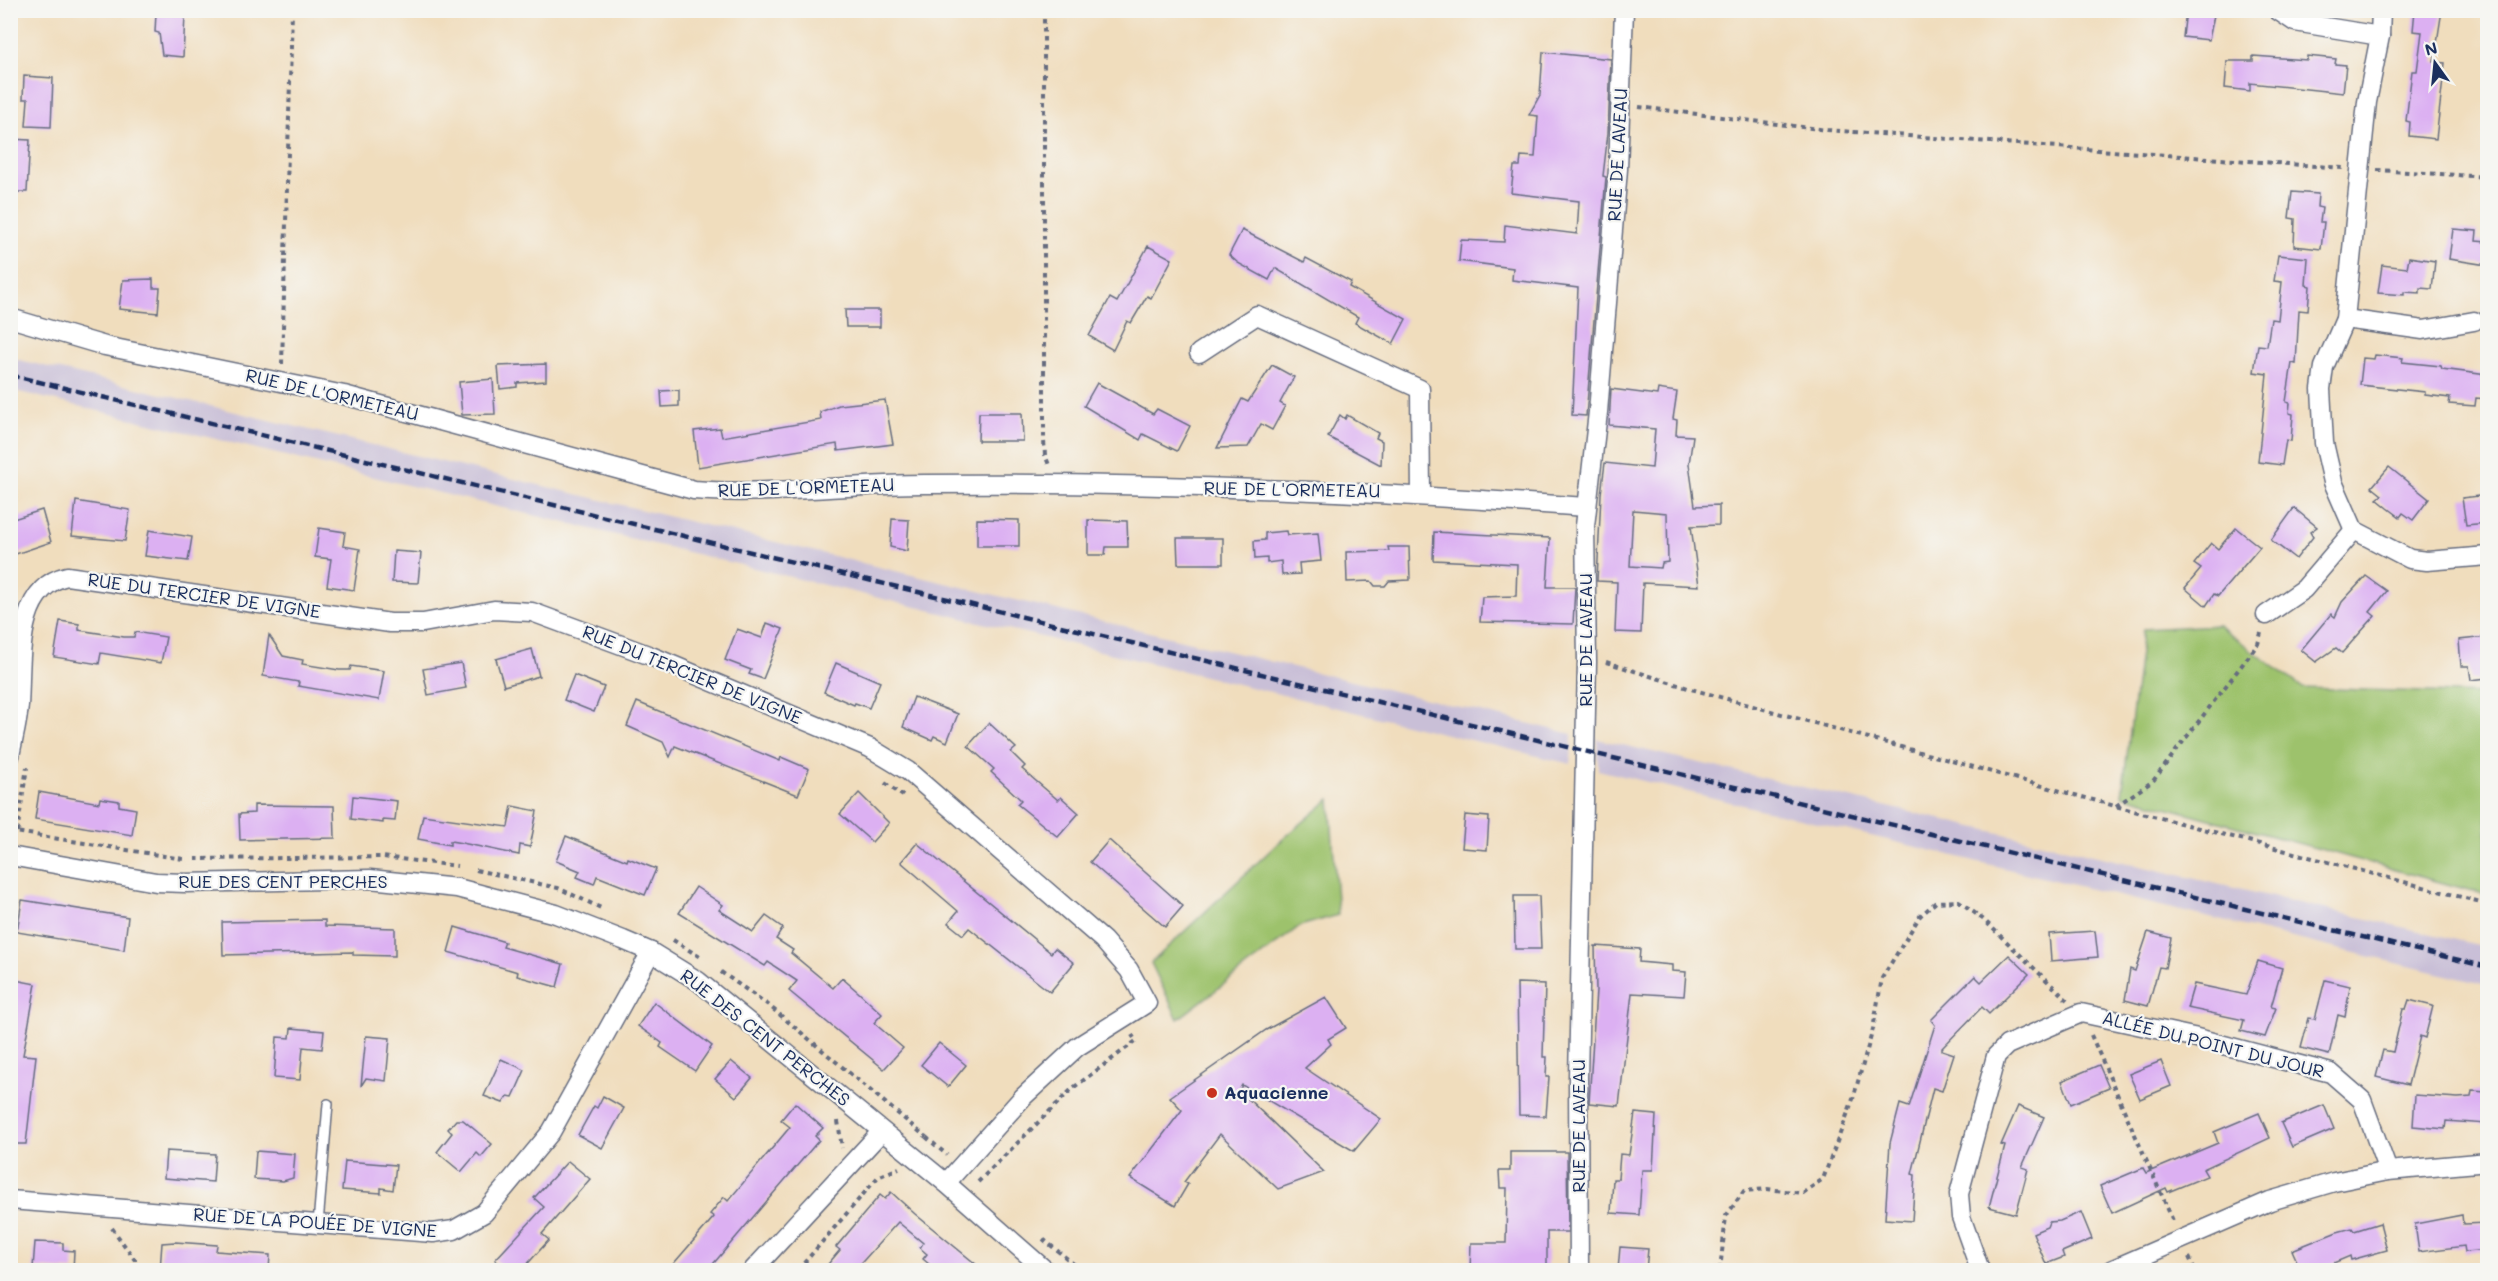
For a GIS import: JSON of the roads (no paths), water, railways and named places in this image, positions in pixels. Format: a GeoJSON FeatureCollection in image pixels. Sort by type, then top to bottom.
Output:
{"type":"FeatureCollection","features":[{"type":"Feature","properties":{"kind":"street","name":"RUE DE LAVEAU"},"geometry":{"type":"LineString","coordinates":[[1579,1270],[1578,1078],[1587,662],[1586,507],[1606,324],[1621,105],[1624,10]]}},
{"type":"Feature","properties":{"kind":"street"},"geometry":{"type":"LineString","coordinates":[[2277,10],[2295,22],[2380,36]]}},
{"type":"Feature","properties":{"kind":"street"},"geometry":{"type":"LineString","coordinates":[[2381,10],[2380,36],[2367,102],[2345,319],[2324,368],[2320,417],[2332,482],[2354,530],[2410,558],[2427,561],[2487,556]]}},
{"type":"Feature","properties":{"kind":"street"},"geometry":{"type":"LineString","coordinates":[[1199,353],[1257,315],[1420,389],[1421,495]]}},
{"type":"Feature","properties":{"kind":"street","name":"RUE DE L'ORMETEAU"},"geometry":{"type":"LineString","coordinates":[[10,318],[105,345],[344,395],[694,490],[733,493],[924,484],[1059,486],[1421,495],[1586,507]]}},
{"type":"Feature","properties":{"kind":"street"},"geometry":{"type":"LineString","coordinates":[[2345,319],[2423,330],[2474,321]]}},
{"type":"Feature","properties":{"kind":"street"},"geometry":{"type":"LineString","coordinates":[[2266,615],[2304,589],[2354,530]]}},
{"type":"Feature","properties":{"kind":"street","name":"RUE DU TERCIER DE VIGNE"},"geometry":{"type":"LineString","coordinates":[[10,756],[19,708],[23,633],[41,589],[53,579],[67,576],[390,623],[423,623],[494,610],[532,612],[651,656],[859,743],[908,771],[1062,902],[1103,940],[1122,962],[1147,1003],[1077,1047],[1023,1097],[946,1183]]}},
{"type":"Feature","properties":{"kind":"street","name":"RUE DES CENT PERCHES"},"geometry":{"type":"LineString","coordinates":[[10,856],[156,882],[370,879],[457,888],[556,914],[651,952],[707,988],[792,1055],[881,1132],[946,1183],[1045,1270]]}},
{"type":"Feature","properties":{"kind":"street","name":"RUE DE LA POUÉE DE VIGNE"},"geometry":{"type":"LineString","coordinates":[[10,1200],[433,1233],[454,1230],[484,1213],[550,1132],[651,952]]}},
{"type":"Feature","properties":{"kind":"street","name":"ALLÉE DU POINT DU JOUR"},"geometry":{"type":"LineString","coordinates":[[1980,1270],[1960,1217],[1959,1194],[1996,1056],[2007,1045],[2081,1013],[2193,1037],[2331,1073],[2362,1100],[2388,1171]]}},
{"type":"Feature","properties":{"kind":"street"},"geometry":{"type":"LineString","coordinates":[[753,1270],[881,1132]]}},
{"type":"Feature","properties":{"kind":"street"},"geometry":{"type":"LineString","coordinates":[[2111,1270],[2270,1201],[2334,1182],[2388,1171],[2487,1162]]}},
{"type":"Feature","properties":{"kind":"lane"},"geometry":{"type":"LineString","coordinates":[[318,1224],[328,1104]]}},
{"type":"Feature","properties":{"kind":"railway"},"geometry":{"type":"LineString","coordinates":[[10,375],[2488,967]]}},
{"type":"Feature","properties":{"kind":"place","name":"Aquacienne"},"geometry":{"type":"Point","coordinates":[1212,1093]}}]}
